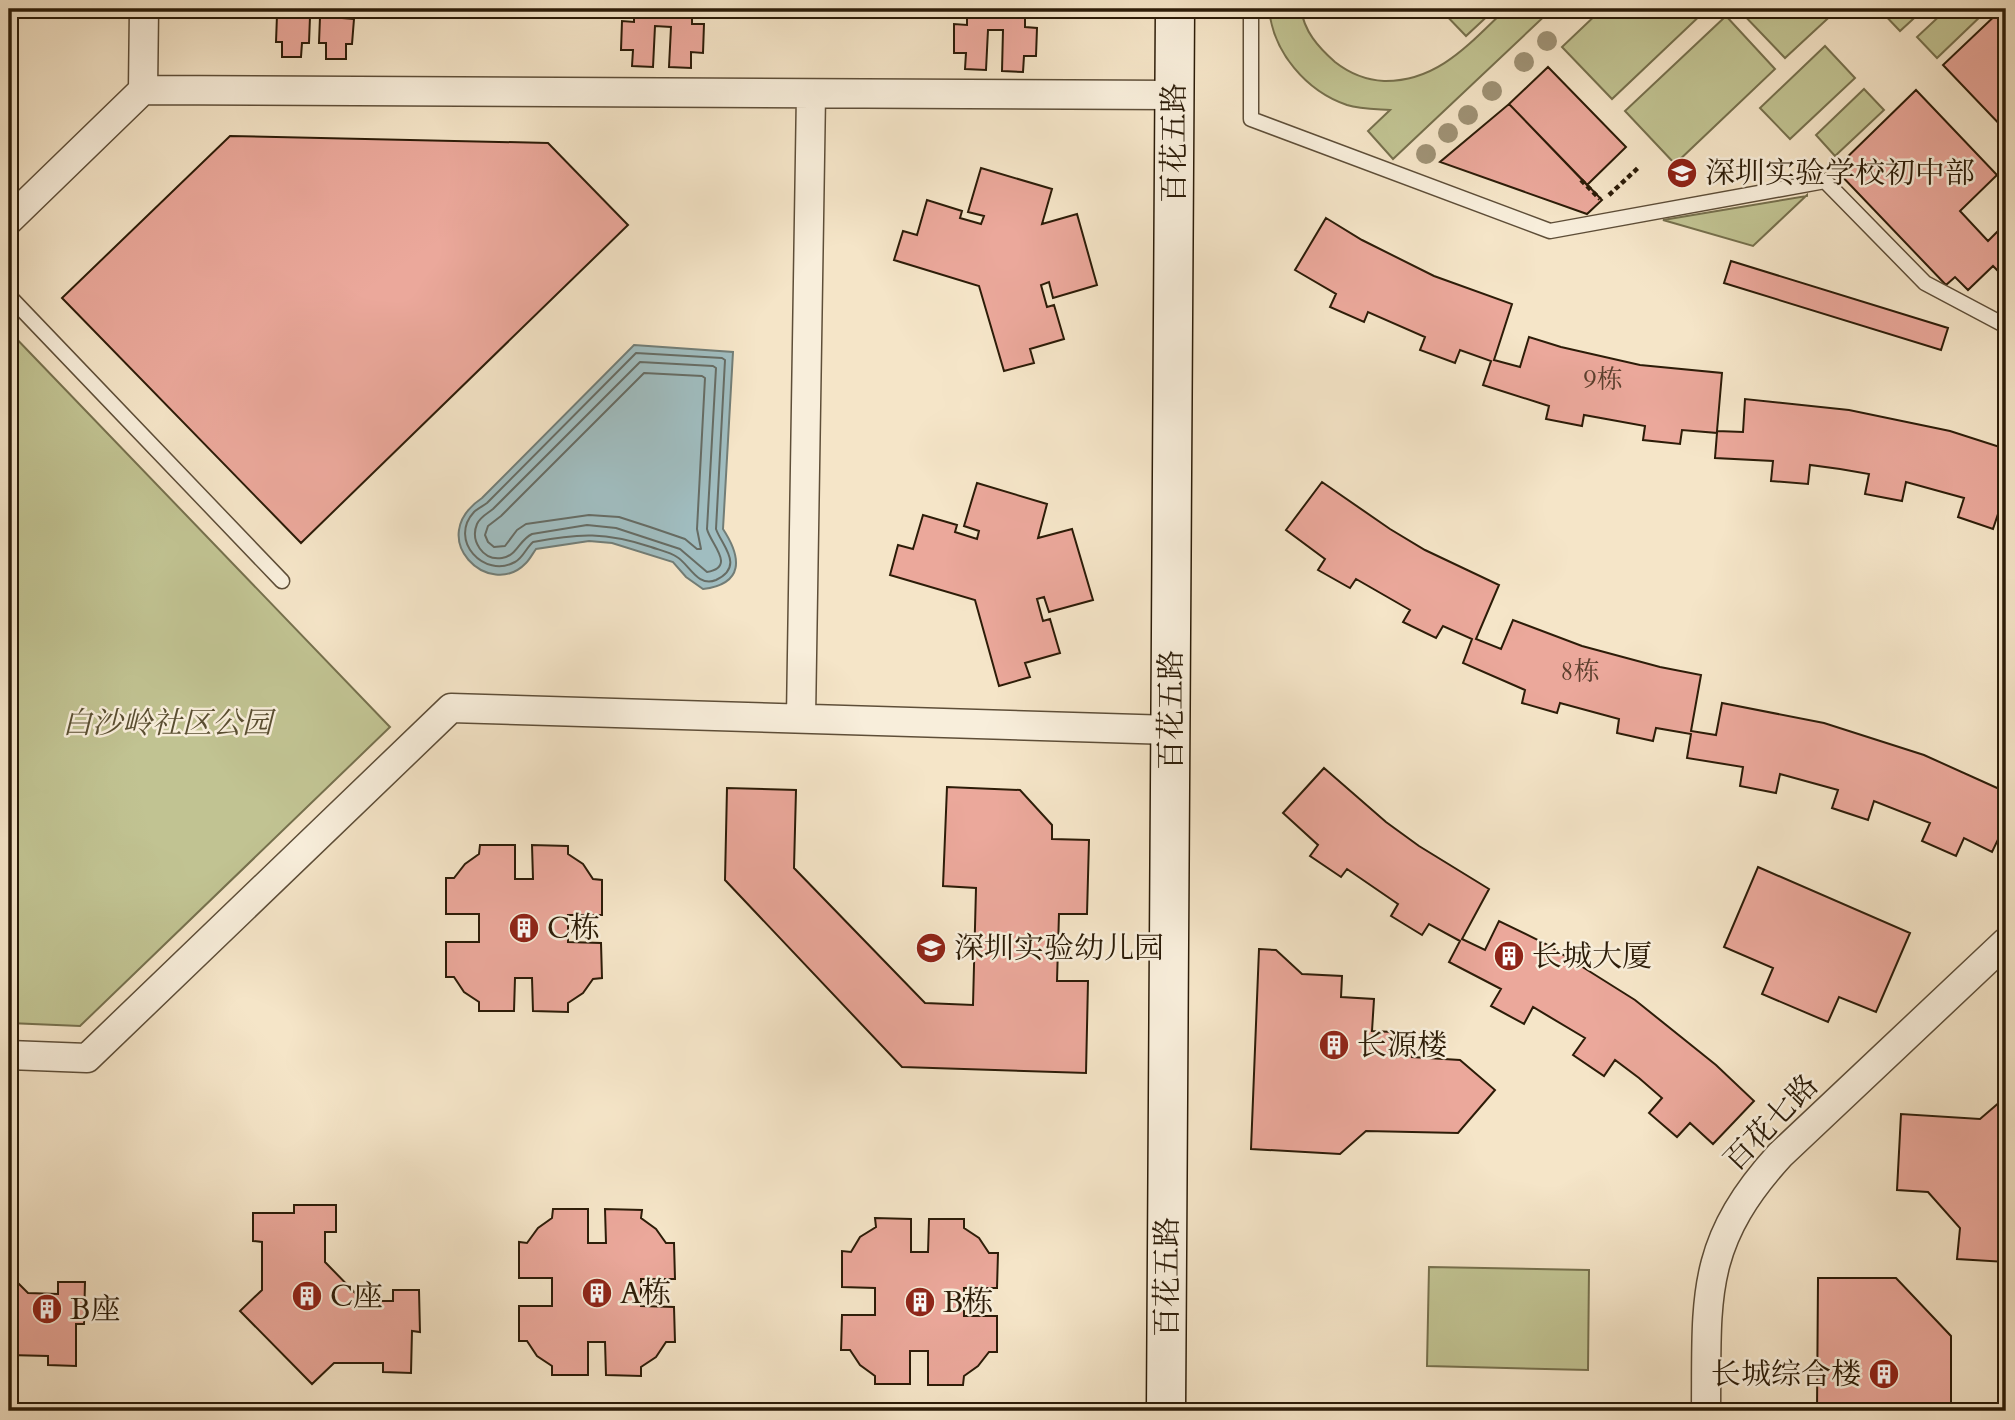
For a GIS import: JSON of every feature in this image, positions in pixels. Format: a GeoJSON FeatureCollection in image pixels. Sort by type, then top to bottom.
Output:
{"type":"FeatureCollection","features":[{"type":"Feature","properties":{"kind":"street"},"geometry":{"type":"LineString","coordinates":[[143,90],[144,9]]}},
{"type":"Feature","properties":{"kind":"street","name":"百花五路"},"geometry":{"type":"LineString","coordinates":[[1166,1411],[1175,9]]}},
{"type":"Feature","properties":{"kind":"street"},"geometry":{"type":"LineString","coordinates":[[9,220],[143,90],[1174,95]]}},
{"type":"Feature","properties":{"kind":"street"},"geometry":{"type":"LineString","coordinates":[[801,718],[811,94]]}},
{"type":"Feature","properties":{"kind":"street"},"geometry":{"type":"LineString","coordinates":[[9,1055],[87,1058],[451,708],[1171,730]]}},
{"type":"Feature","properties":{"kind":"street","name":"百花七路"},"geometry":{"type":"LineString","coordinates":[[1706,1411],[1709,1292],[1714,1263],[1739,1206],[1780,1155],[2006,942]]}},
{"type":"Feature","properties":{"kind":"lane"},"geometry":{"type":"LineString","coordinates":[[1251,9],[1251,119],[1550,231],[1825,181],[1925,283],[2006,326]]}},
{"type":"Feature","properties":{"kind":"lane"},"geometry":{"type":"LineString","coordinates":[[9,296],[282,581]]}},
{"type":"Feature","properties":{"kind":"path"},"geometry":{"type":"LineString","coordinates":[[1581,180],[1602,201],[1639,167]]}},
{"type":"Feature","properties":{"kind":"green space"},"geometry":{"type":"Polygon","coordinates":[[[1269,9],[1301,9],[1313,38],[1335,62],[1358,75],[1384,81],[1403,80],[1437,68],[1466,47],[1506,9],[1552,9],[1393,159],[1368,131],[1390,110],[1347,105],[1332,99],[1305,80],[1294,68],[1277,40],[1269,9]]]}},
{"type":"Feature","properties":{"kind":"green space"},"geometry":{"type":"Polygon","coordinates":[[[1440,9],[1495,9],[1466,36],[1440,9]]]}},
{"type":"Feature","properties":{"kind":"green space"},"geometry":{"type":"Polygon","coordinates":[[[1602,9],[1707,9],[1612,99],[1562,47],[1602,9]]]}},
{"type":"Feature","properties":{"kind":"green space"},"geometry":{"type":"Polygon","coordinates":[[[1738,9],[1838,9],[1785,58],[1738,9]]]}},
{"type":"Feature","properties":{"kind":"green space"},"geometry":{"type":"Polygon","coordinates":[[[1879,9],[1924,9],[1900,31],[1879,9]]]}},
{"type":"Feature","properties":{"kind":"green space"},"geometry":{"type":"Polygon","coordinates":[[[1947,9],[1983,9],[1985,12],[1937,58],[1917,37],[1947,9]]]}},
{"type":"Feature","properties":{"kind":"green space"},"geometry":{"type":"Polygon","coordinates":[[[1726,16],[1775,69],[1675,164],[1625,111],[1726,16]]]}},
{"type":"Feature","properties":{"kind":"green space"},"geometry":{"type":"Polygon","coordinates":[[[1825,46],[1855,78],[1790,139],[1760,108],[1825,46]]]}},
{"type":"Feature","properties":{"kind":"green space"},"geometry":{"type":"Polygon","coordinates":[[[1864,89],[1884,110],[1835,156],[1816,135],[1864,89]]]}},
{"type":"Feature","properties":{"kind":"green space"},"geometry":{"type":"Polygon","coordinates":[[[1806,196],[1753,246],[1663,220],[1806,196]]]}},
{"type":"Feature","properties":{"kind":"green space","name":"白沙岭社区公园"},"geometry":{"type":"Polygon","coordinates":[[[9,331],[390,727],[80,1026],[9,1023],[9,331]]]}},
{"type":"Feature","properties":{"kind":"green space"},"geometry":{"type":"Polygon","coordinates":[[[1429,1267],[1589,1270],[1588,1370],[1427,1366],[1429,1267]]]}},
{"type":"Feature","properties":{"kind":"water"},"geometry":{"type":"Polygon","coordinates":[[[634,345],[733,352],[723,529],[736,559],[736,568],[732,575],[726,582],[703,589],[686,577],[673,562],[612,543],[589,541],[536,549],[526,563],[511,573],[496,575],[481,570],[468,560],[461,546],[459,530],[465,514],[634,345]]]}},
{"type":"Feature","properties":{"kind":"building"},"geometry":{"type":"Polygon","coordinates":[[[287,9],[343,9],[343,18],[354,19],[352,44],[346,44],[346,59],[326,59],[326,43],[319,43],[320,17],[310,17],[309,43],[302,43],[301,57],[282,57],[282,42],[276,42],[277,15],[287,16],[287,9]]]}},
{"type":"Feature","properties":{"kind":"building"},"geometry":{"type":"Polygon","coordinates":[[[685,9],[685,13],[692,13],[692,24],[704,24],[703,53],[691,52],[691,68],[669,67],[671,27],[655,26],[653,67],[632,66],[633,50],[621,50],[622,21],[634,22],[634,10],[685,9]]]}},
{"type":"Feature","properties":{"kind":"building"},"geometry":{"type":"Polygon","coordinates":[[[975,9],[1018,9],[1017,16],[1025,16],[1025,27],[1037,28],[1036,56],[1024,56],[1023,72],[1002,71],[1003,30],[988,30],[986,70],[965,69],[966,53],[954,53],[954,24],[967,25],[967,13],[975,14],[975,9]]]}},
{"type":"Feature","properties":{"kind":"building"},"geometry":{"type":"Polygon","coordinates":[[[1043,9],[1072,9],[1071,17],[1043,16],[1043,9]]]}},
{"type":"Feature","properties":{"kind":"building"},"geometry":{"type":"Polygon","coordinates":[[[2002,9],[2006,9],[2006,131],[1943,65],[2002,9]]]}},
{"type":"Feature","properties":{"kind":"building"},"geometry":{"type":"Polygon","coordinates":[[[2002,9],[2006,9],[2006,131],[1943,65],[2002,9]]]}},
{"type":"Feature","properties":{"kind":"building"},"geometry":{"type":"Polygon","coordinates":[[[1548,67],[1626,147],[1587,185],[1509,104],[1548,67]]]}},
{"type":"Feature","properties":{"kind":"building"},"geometry":{"type":"Polygon","coordinates":[[[1916,90],[1997,175],[1960,211],[1988,241],[2006,223],[2006,279],[1993,266],[1968,290],[1955,277],[1946,285],[1835,169],[1916,90]]]}},
{"type":"Feature","properties":{"kind":"building"},"geometry":{"type":"Polygon","coordinates":[[[1509,104],[1602,200],[1587,214],[1440,162],[1509,104]]]}},
{"type":"Feature","properties":{"kind":"building"},"geometry":{"type":"Polygon","coordinates":[[[230,136],[548,143],[628,225],[301,543],[62,298],[230,136]]]}},
{"type":"Feature","properties":{"kind":"building"},"geometry":{"type":"Polygon","coordinates":[[[981,168],[1052,189],[1042,224],[1077,214],[1097,285],[1053,298],[1049,282],[1041,285],[1047,307],[1054,305],[1064,339],[1030,349],[1034,363],[1004,371],[979,286],[894,260],[903,231],[917,235],[927,200],[962,211],[960,218],[981,224],[984,216],[968,212],[981,168]]]}},
{"type":"Feature","properties":{"kind":"building"},"geometry":{"type":"Polygon","coordinates":[[[1326,218],[1362,240],[1434,276],[1512,304],[1494,360],[1520,367],[1529,337],[1640,365],[1722,373],[1717,431],[1743,432],[1745,399],[1849,410],[1950,431],[2006,449],[2006,513],[1999,511],[1993,529],[1958,517],[1964,498],[1906,482],[1902,501],[1865,494],[1869,474],[1840,469],[1810,465],[1808,484],[1771,481],[1773,461],[1715,458],[1717,433],[1682,430],[1680,444],[1643,440],[1645,426],[1584,415],[1582,426],[1546,419],[1549,406],[1483,385],[1491,361],[1460,350],[1455,363],[1420,350],[1425,337],[1368,312],[1364,322],[1330,307],[1336,294],[1295,270],[1326,218]]]}},
{"type":"Feature","properties":{"kind":"building"},"geometry":{"type":"Polygon","coordinates":[[[1731,261],[1948,328],[1941,350],[1724,283],[1731,261]]]}},
{"type":"Feature","properties":{"kind":"building"},"geometry":{"type":"Polygon","coordinates":[[[1322,482],[1425,550],[1499,585],[1476,639],[1501,649],[1513,620],[1582,646],[1701,675],[1691,731],[1716,735],[1722,703],[1824,723],[1924,755],[2006,792],[2006,823],[1992,852],[1964,838],[1956,856],[1922,841],[1930,823],[1874,801],[1868,820],[1832,808],[1838,790],[1780,774],[1776,793],[1740,786],[1743,767],[1687,758],[1691,734],[1656,728],[1653,741],[1617,733],[1619,719],[1560,703],[1557,713],[1522,703],[1525,690],[1463,663],[1472,639],[1443,626],[1436,638],[1403,622],[1410,610],[1356,579],[1350,588],[1318,570],[1325,559],[1286,530],[1322,482]]]}},
{"type":"Feature","properties":{"kind":"building"},"geometry":{"type":"Polygon","coordinates":[[[977,483],[1047,504],[1038,538],[1072,529],[1093,600],[1049,612],[1044,597],[1037,599],[1043,621],[1050,619],[1060,653],[1025,663],[1030,677],[999,686],[975,600],[890,575],[898,545],[913,549],[923,515],[957,525],[955,532],[977,539],[979,531],[964,526],[977,483]]]}},
{"type":"Feature","properties":{"kind":"building","name":"长城大厦"},"geometry":{"type":"Polygon","coordinates":[[[1324,768],[1386,822],[1419,846],[1489,889],[1462,939],[1485,950],[1499,921],[1546,944],[1635,1000],[1716,1065],[1754,1101],[1713,1144],[1690,1123],[1677,1137],[1649,1113],[1662,1098],[1639,1078],[1615,1060],[1604,1076],[1573,1055],[1585,1038],[1533,1007],[1524,1024],[1491,1006],[1501,989],[1449,962],[1460,941],[1429,924],[1422,935],[1391,916],[1398,904],[1347,869],[1341,877],[1310,856],[1318,845],[1283,813],[1324,768]]]}},
{"type":"Feature","properties":{"kind":"building"},"geometry":{"type":"Polygon","coordinates":[[[947,787],[1020,790],[1052,825],[1052,839],[1089,840],[1087,914],[1059,914],[1057,981],[1088,981],[1086,1073],[902,1067],[725,880],[727,788],[796,790],[794,868],[925,1003],[973,1005],[976,888],[943,886],[947,787]]]}},
{"type":"Feature","properties":{"kind":"building","name":"C栋"},"geometry":{"type":"Polygon","coordinates":[[[480,845],[515,845],[515,879],[533,879],[532,845],[568,846],[568,854],[583,864],[593,879],[602,880],[602,915],[568,915],[568,942],[601,943],[602,978],[593,979],[583,993],[568,1003],[568,1012],[533,1011],[532,978],[515,978],[514,1011],[479,1011],[479,1002],[464,992],[454,977],[446,977],[446,942],[479,942],[479,914],[446,914],[446,878],[454,878],[465,864],[479,854],[480,845]]]}},
{"type":"Feature","properties":{"kind":"building"},"geometry":{"type":"Polygon","coordinates":[[[1758,867],[1910,933],[1876,1012],[1839,997],[1828,1022],[1762,994],[1773,968],[1724,947],[1758,867]]]}},
{"type":"Feature","properties":{"kind":"building","name":"长源楼"},"geometry":{"type":"Polygon","coordinates":[[[1259,949],[1276,950],[1302,974],[1342,976],[1341,997],[1374,999],[1372,1031],[1414,1033],[1412,1057],[1460,1060],[1495,1090],[1458,1133],[1366,1131],[1340,1154],[1251,1149],[1259,949]]]}},
{"type":"Feature","properties":{"kind":"building"},"geometry":{"type":"Polygon","coordinates":[[[2001,1101],[2006,1108],[2006,1262],[1957,1259],[1960,1228],[1928,1192],[1897,1190],[1901,1114],[1980,1119],[2001,1101]]]}},
{"type":"Feature","properties":{"kind":"building","name":"C座"},"geometry":{"type":"Polygon","coordinates":[[[294,1205],[336,1205],[336,1232],[325,1232],[325,1262],[363,1301],[393,1301],[393,1290],[419,1290],[420,1332],[412,1331],[411,1373],[383,1372],[383,1363],[334,1363],[312,1384],[240,1311],[262,1290],[262,1242],[253,1241],[253,1213],[294,1213],[294,1205]]]}},
{"type":"Feature","properties":{"kind":"building","name":"A栋"},"geometry":{"type":"Polygon","coordinates":[[[553,1209],[588,1209],[588,1243],[606,1243],[605,1209],[642,1210],[641,1218],[656,1229],[666,1243],[674,1243],[675,1279],[641,1279],[641,1306],[674,1307],[675,1342],[666,1342],[656,1357],[641,1367],[641,1376],[606,1375],[605,1342],[588,1342],[588,1375],[552,1375],[552,1366],[537,1356],[527,1341],[519,1341],[519,1306],[552,1306],[552,1278],[519,1278],[519,1242],[527,1243],[538,1228],[552,1218],[553,1209]]]}},
{"type":"Feature","properties":{"kind":"building","name":"B栋"},"geometry":{"type":"Polygon","coordinates":[[[875,1218],[911,1219],[911,1252],[928,1252],[929,1219],[964,1219],[964,1228],[979,1238],[989,1253],[998,1253],[997,1288],[964,1288],[964,1316],[997,1316],[997,1352],[989,1352],[978,1366],[964,1376],[963,1385],[928,1385],[928,1351],[910,1351],[910,1384],[875,1384],[875,1376],[860,1365],[850,1350],[841,1350],[842,1315],[875,1315],[875,1288],[842,1287],[842,1251],[851,1252],[860,1237],[876,1227],[875,1218]]]}},
{"type":"Feature","properties":{"kind":"building","name":"B座"},"geometry":{"type":"Polygon","coordinates":[[[9,1274],[28,1293],[58,1294],[58,1282],[85,1282],[84,1324],[76,1324],[76,1366],[48,1365],[48,1356],[9,1355],[9,1274]]]}},
{"type":"Feature","properties":{"kind":"building","name":"长城综合楼"},"geometry":{"type":"Polygon","coordinates":[[[1818,1278],[1896,1278],[1951,1336],[1951,1411],[1817,1411],[1818,1278]]]}},
{"type":"Feature","properties":{"kind":"place","name":"深圳实验学校初中部"},"geometry":{"type":"Point","coordinates":[1682,173]}},
{"type":"Feature","properties":{"kind":"place","name":"C栋"},"geometry":{"type":"Point","coordinates":[524,928]}},
{"type":"Feature","properties":{"kind":"place","name":"深圳实验幼儿园"},"geometry":{"type":"Point","coordinates":[931,948]}},
{"type":"Feature","properties":{"kind":"place","name":"长城大厦"},"geometry":{"type":"Point","coordinates":[1509,956]}},
{"type":"Feature","properties":{"kind":"place","name":"长源楼"},"geometry":{"type":"Point","coordinates":[1334,1045]}},
{"type":"Feature","properties":{"kind":"place","name":"A栋"},"geometry":{"type":"Point","coordinates":[597,1293]}},
{"type":"Feature","properties":{"kind":"place","name":"C座"},"geometry":{"type":"Point","coordinates":[307,1296]}},
{"type":"Feature","properties":{"kind":"place","name":"B栋"},"geometry":{"type":"Point","coordinates":[920,1302]}},
{"type":"Feature","properties":{"kind":"place","name":"B座"},"geometry":{"type":"Point","coordinates":[47,1309]}},
{"type":"Feature","properties":{"kind":"place","name":"长城综合楼"},"geometry":{"type":"Point","coordinates":[1884,1374]}}]}
